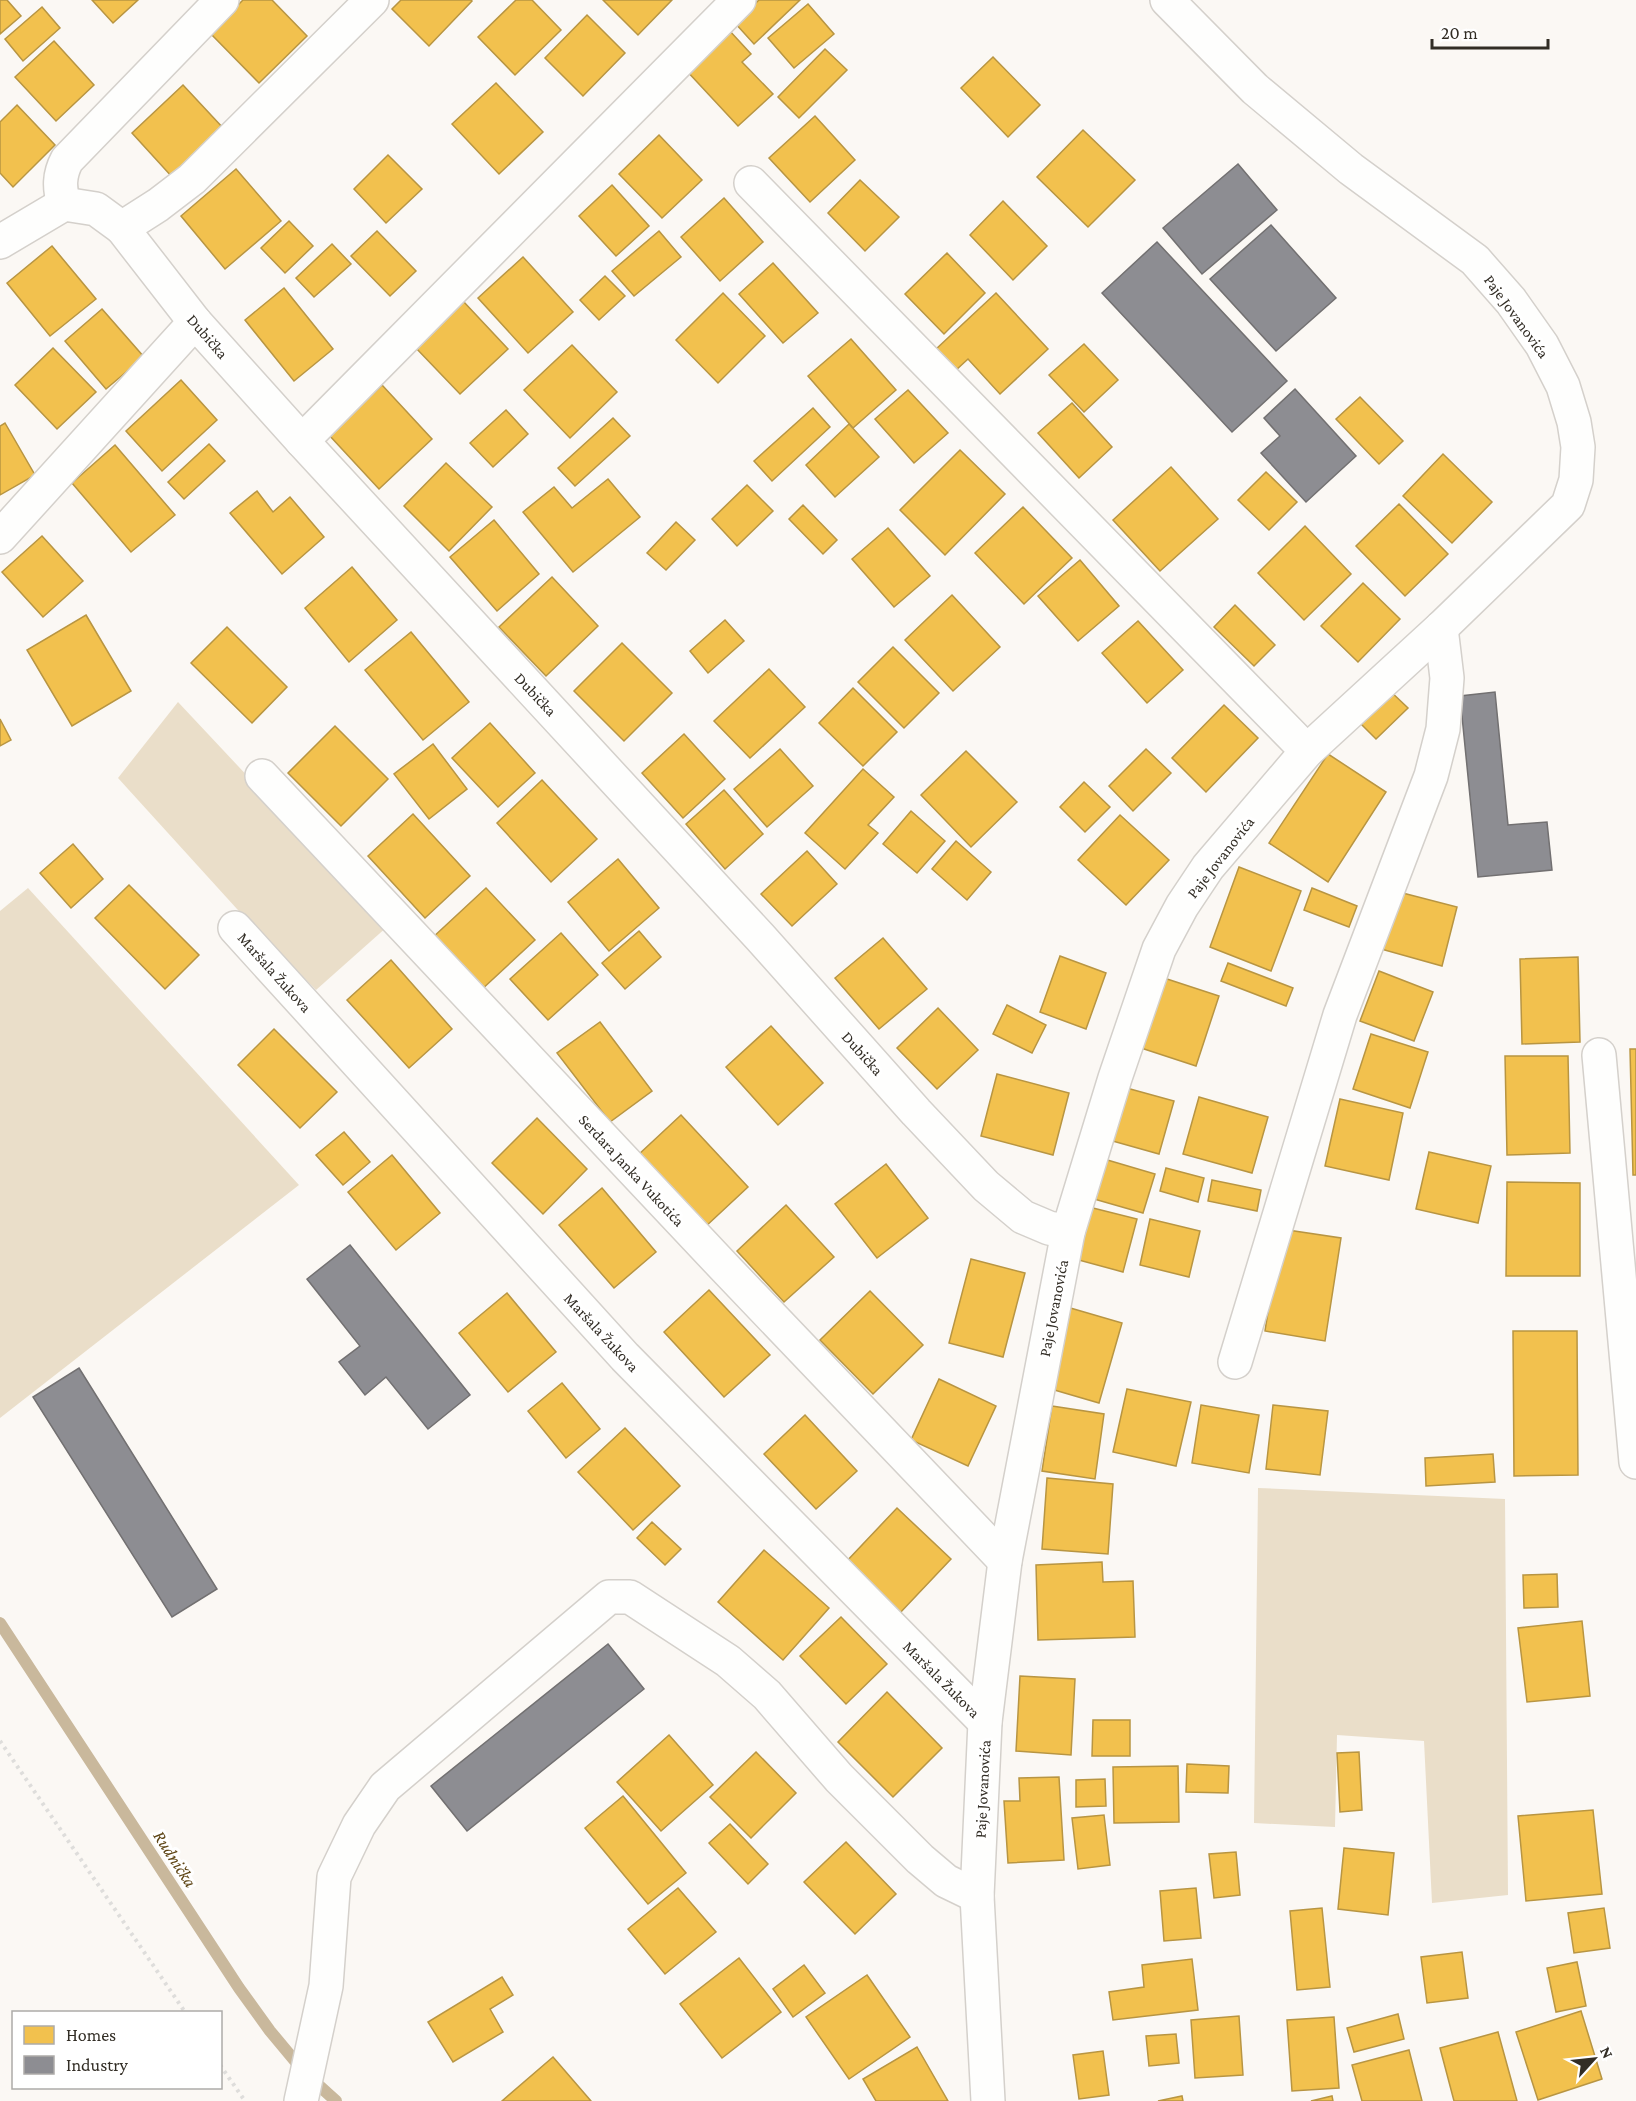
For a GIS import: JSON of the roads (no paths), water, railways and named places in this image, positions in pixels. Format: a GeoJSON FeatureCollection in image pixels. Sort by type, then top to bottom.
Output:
{"type":"FeatureCollection","features":[{"type":"Feature","properties":{"kind":"street"},"geometry":{"type":"LineString","coordinates":[[2,236],[64,204],[60,191],[60,180],[67,160],[222,0]]}},
{"type":"Feature","properties":{"kind":"street"},"geometry":{"type":"LineString","coordinates":[[122,228],[158,205],[192,179],[372,0]]}},
{"type":"Feature","properties":{"kind":"street"},"geometry":{"type":"LineString","coordinates":[[302,441],[740,0]]}},
{"type":"Feature","properties":{"kind":"street","name":"Paje Jovanovića"},"geometry":{"type":"LineString","coordinates":[[988,2101],[977,1896],[985,1722],[1005,1561],[1068,1232],[1115,1078],[1159,949],[1182,906],[1208,867],[1307,751],[1441,628],[1568,505],[1576,480],[1578,447],[1574,422],[1563,386],[1542,345],[1511,301],[1475,260],[1351,169],[1256,89],[1167,0]]}},
{"type":"Feature","properties":{"kind":"street"},"geometry":{"type":"LineString","coordinates":[[751,183],[1307,751]]}},
{"type":"Feature","properties":{"kind":"street","name":"Dubička"},"geometry":{"type":"LineString","coordinates":[[64,204],[96,209],[122,228],[195,322],[302,441],[760,937],[916,1112],[986,1186],[1023,1217],[1049,1228],[1068,1232]]}},
{"type":"Feature","properties":{"kind":"street"},"geometry":{"type":"LineString","coordinates":[[0,537],[195,322]]}},
{"type":"Feature","properties":{"kind":"street"},"geometry":{"type":"LineString","coordinates":[[1235,1362],[1340,1015],[1431,776],[1443,729],[1447,678],[1441,628]]}},
{"type":"Feature","properties":{"kind":"street","name":"Serdara Janka Vukotića"},"geometry":{"type":"LineString","coordinates":[[262,776],[734,1278],[1005,1561]]}},
{"type":"Feature","properties":{"kind":"street","name":"Maršala Žukova"},"geometry":{"type":"LineString","coordinates":[[235,928],[625,1357],[985,1722]]}},
{"type":"Feature","properties":{"kind":"street"},"geometry":{"type":"LineString","coordinates":[[1599,1055],[1636,1462]]}},
{"type":"Feature","properties":{"kind":"street"},"geometry":{"type":"LineString","coordinates":[[301,2101],[326,1986],[334,1877],[359,1825],[385,1787],[609,1597],[630,1596],[728,1661],[767,1695],[839,1778],[920,1859],[946,1881],[977,1896]]}},
{"type":"Feature","properties":{"kind":"waterway","name":"Rudnička"},"geometry":{"type":"LineString","coordinates":[[0,1623],[239,1988],[270,2031],[305,2073],[336,2101]]}}]}
